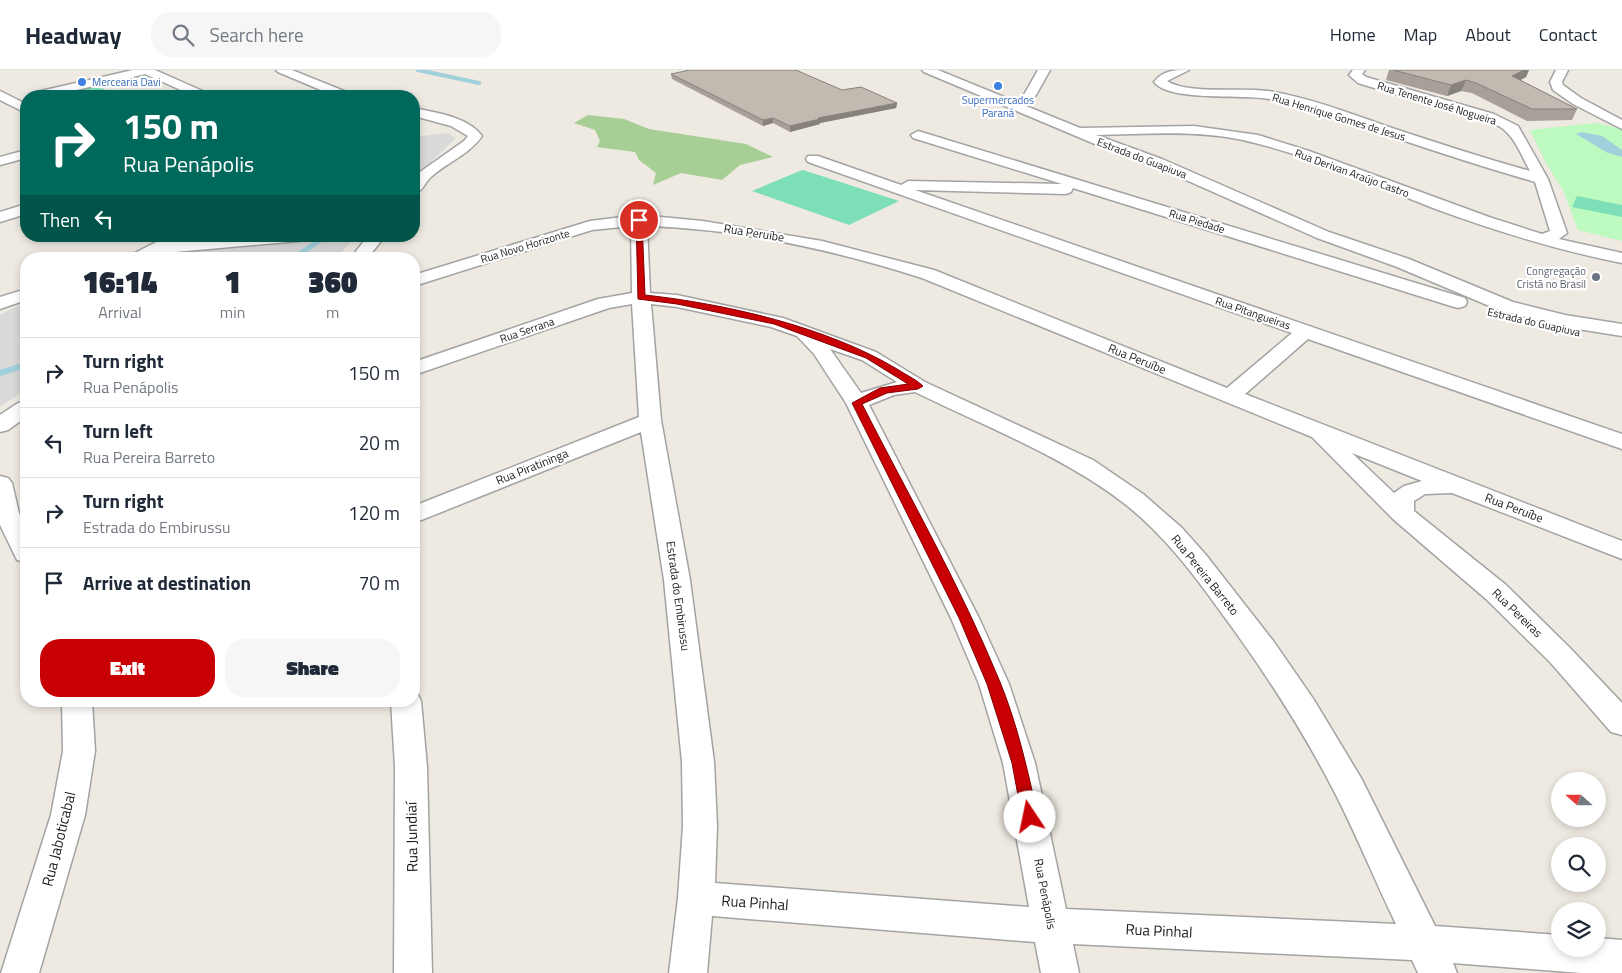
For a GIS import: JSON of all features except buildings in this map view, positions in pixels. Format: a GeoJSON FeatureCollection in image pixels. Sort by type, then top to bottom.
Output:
{"type":"FeatureCollection","features":[{"type":"Feature","properties":{"kind":"street"},"geometry":{"type":"LineString","coordinates":[[62,90],[147,70],[190,90]]}},
{"type":"Feature","properties":{"kind":"street"},"geometry":{"type":"LineString","coordinates":[[282,70],[330,90]]}},
{"type":"Feature","properties":{"kind":"street","name":"Estrada do Guapiuva"},"geometry":{"type":"LineString","coordinates":[[928,70],[1075,132],[1156,162],[1323,235],[1403,263],[1506,306],[1565,321],[1622,330]]}},
{"type":"Feature","properties":{"kind":"street"},"geometry":{"type":"LineString","coordinates":[[1017,106],[1031,96],[1044,70]]}},
{"type":"Feature","properties":{"kind":"street","name":"Rua Henrique Gomes de Jesus"},"geometry":{"type":"LineString","coordinates":[[1183,70],[1163,78],[1160,82],[1164,86],[1185,90],[1250,93],[1282,98],[1355,120],[1460,156],[1541,179]]}},
{"type":"Feature","properties":{"kind":"street","name":"Rua Tenente José Nogueira"},"geometry":{"type":"LineString","coordinates":[[1359,70],[1356,75],[1362,80],[1463,108],[1504,123],[1512,129],[1520,139],[1541,179],[1559,233]]}},
{"type":"Feature","properties":{"kind":"street"},"geometry":{"type":"LineString","coordinates":[[1559,70],[1556,82],[1557,87],[1576,101],[1622,125]]}},
{"type":"Feature","properties":{"kind":"street"},"geometry":{"type":"LineString","coordinates":[[0,95],[20,103]]}},
{"type":"Feature","properties":{"kind":"street"},"geometry":{"type":"LineString","coordinates":[[0,112],[20,105]]}},
{"type":"Feature","properties":{"kind":"street"},"geometry":{"type":"LineString","coordinates":[[1561,105],[1586,114]]}},
{"type":"Feature","properties":{"kind":"street"},"geometry":{"type":"LineString","coordinates":[[420,114],[460,125],[471,131],[474,136],[469,144],[425,175],[420,181]]}},
{"type":"Feature","properties":{"kind":"street","name":"Rua Derivan Araújo Castro"},"geometry":{"type":"LineString","coordinates":[[1075,132],[1187,131],[1250,137],[1505,228],[1574,249],[1622,258]]}},
{"type":"Feature","properties":{"kind":"street","name":"Rua Piedade"},"geometry":{"type":"LineString","coordinates":[[918,135],[1096,190],[1331,256],[1374,275],[1476,308]]}},
{"type":"Feature","properties":{"kind":"street"},"geometry":{"type":"LineString","coordinates":[[0,161],[20,156]]}},
{"type":"Feature","properties":{"kind":"street","name":"Rua Pitangueiras"},"geometry":{"type":"LineString","coordinates":[[814,159],[1622,442]]}},
{"type":"Feature","properties":{"kind":"street","name":"Rua Pitangueiras"},"geometry":{"type":"LineString","coordinates":[[885,185],[1096,190]]}},
{"type":"Feature","properties":{"kind":"street"},"geometry":{"type":"LineString","coordinates":[[0,217],[20,211]]}},
{"type":"Feature","properties":{"kind":"street","name":"Rua Novo Horizonte"},"geometry":{"type":"LineString","coordinates":[[420,279],[590,226],[639,220]]}},
{"type":"Feature","properties":{"kind":"street","name":"Estrada do Embirussu"},"geometry":{"type":"LineString","coordinates":[[639,220],[641,298],[650,420],[677,580],[698,762],[700,826],[696,898],[688,973]]}},
{"type":"Feature","properties":{"kind":"street","name":"Rua Peruíbe"},"geometry":{"type":"LineString","coordinates":[[639,220],[672,222],[758,233],[847,250],[882,259],[954,283],[1230,396],[1622,551]]}},
{"type":"Feature","properties":{"kind":"street"},"geometry":{"type":"LineString","coordinates":[[1542,240],[1559,233],[1622,245]]}},
{"type":"Feature","properties":{"kind":"street"},"geometry":{"type":"LineString","coordinates":[[1323,235],[1331,256]]}},
{"type":"Feature","properties":{"kind":"street"},"geometry":{"type":"LineString","coordinates":[[153,252],[170,242]]}},
{"type":"Feature","properties":{"kind":"street"},"geometry":{"type":"LineString","coordinates":[[162,248],[230,242]]}},
{"type":"Feature","properties":{"kind":"street"},"geometry":{"type":"LineString","coordinates":[[364,252],[372,242]]}},
{"type":"Feature","properties":{"kind":"street","name":"Estrada do Guapiuva"},"geometry":{"type":"LineString","coordinates":[[1331,256],[1357,246]]}},
{"type":"Feature","properties":{"kind":"street"},"geometry":{"type":"LineString","coordinates":[[1374,275],[1392,273],[1403,263]]}},
{"type":"Feature","properties":{"kind":"street"},"geometry":{"type":"LineString","coordinates":[[0,303],[20,296]]}},
{"type":"Feature","properties":{"kind":"street","name":"Rua Pereira Barreto"},"geometry":{"type":"LineString","coordinates":[[641,298],[677,301],[776,322],[869,356],[918,386],[1085,465],[1134,499],[1174,534],[1197,561],[1264,649],[1303,708],[1349,788],[1431,958]]}},
{"type":"Feature","properties":{"kind":"street","name":"Rua Serrana"},"geometry":{"type":"LineString","coordinates":[[420,367],[605,303],[641,298]]}},
{"type":"Feature","properties":{"kind":"street","name":"Estrada do Guapiuva"},"geometry":{"type":"LineString","coordinates":[[1476,308],[1568,332],[1622,339]]}},
{"type":"Feature","properties":{"kind":"street"},"geometry":{"type":"LineString","coordinates":[[1230,396],[1306,331]]}},
{"type":"Feature","properties":{"kind":"street","name":"Rua Penápolis"},"geometry":{"type":"LineString","coordinates":[[802,332],[815,342],[834,366],[857,403],[965,618],[994,684],[1019,763],[1060,973]]}},
{"type":"Feature","properties":{"kind":"street"},"geometry":{"type":"LineString","coordinates":[[834,366],[869,356]]}},
{"type":"Feature","properties":{"kind":"street"},"geometry":{"type":"LineString","coordinates":[[857,403],[884,390],[918,386]]}},
{"type":"Feature","properties":{"kind":"street"},"geometry":{"type":"LineString","coordinates":[[0,426],[20,412]]}},
{"type":"Feature","properties":{"kind":"street","name":"Rua Piratininga"},"geometry":{"type":"LineString","coordinates":[[420,513],[650,420]]}},
{"type":"Feature","properties":{"kind":"street","name":"Rua Pereiras"},"geometry":{"type":"LineString","coordinates":[[1314,428],[1402,514],[1496,592],[1560,655],[1622,723]]}},
{"type":"Feature","properties":{"kind":"street"},"geometry":{"type":"LineString","coordinates":[[0,483],[20,537]]}},
{"type":"Feature","properties":{"kind":"street"},"geometry":{"type":"LineString","coordinates":[[1402,514],[1402,499],[1410,491],[1424,486],[1457,486]]}},
{"type":"Feature","properties":{"kind":"street","name":"Rua Jaboticabal"},"geometry":{"type":"LineString","coordinates":[[20,973],[68,815],[78,751],[77,707]]}},
{"type":"Feature","properties":{"kind":"street","name":"Rua Jundiaí"},"geometry":{"type":"LineString","coordinates":[[406,707],[410,767],[413,973]]}},
{"type":"Feature","properties":{"kind":"street","name":"Rua Pinhal"},"geometry":{"type":"LineString","coordinates":[[696,898],[1431,958],[1622,958]]}},
{"type":"Feature","properties":{"kind":"shaded area"},"geometry":{"type":"Polygon","coordinates":[[[448,133],[456,138],[420,172],[420,136],[448,133]]]}},
{"type":"Feature","properties":{"kind":"shaded area"},"geometry":{"type":"Polygon","coordinates":[[[180,242],[351,242],[342,252],[164,252],[180,242]]]}},
{"type":"Feature","properties":{"kind":"shaded area"},"geometry":{"type":"Polygon","coordinates":[[[20,305],[20,394],[0,406],[0,315],[20,305]]]}},
{"type":"Feature","properties":{"kind":"green space"},"geometry":{"type":"Polygon","coordinates":[[[97,86],[106,90],[79,90],[97,86]]]}},
{"type":"Feature","properties":{"kind":"green space"},"geometry":{"type":"Polygon","coordinates":[[[588,115],[624,119],[649,129],[746,144],[773,157],[740,165],[722,180],[681,173],[653,185],[656,173],[639,160],[635,152],[597,147],[600,141],[595,130],[574,123],[588,115]]]}},
{"type":"Feature","properties":{"kind":"green space"},"geometry":{"type":"Polygon","coordinates":[[[1595,123],[1622,129],[1622,241],[1578,230],[1563,190],[1547,165],[1530,130],[1595,123]]]}},
{"type":"Feature","properties":{"kind":"green space"},"geometry":{"type":"Polygon","coordinates":[[[802,170],[899,201],[849,225],[752,191],[802,170]]]}},
{"type":"Feature","properties":{"kind":"green space"},"geometry":{"type":"Polygon","coordinates":[[[1577,196],[1622,205],[1622,217],[1572,207],[1577,196]]]}},
{"type":"Feature","properties":{"kind":"water"},"geometry":{"type":"Polygon","coordinates":[[[1582,132],[1602,136],[1622,150],[1622,157],[1608,153],[1576,134],[1582,132]]]}},
{"type":"Feature","properties":{"kind":"waterway"},"geometry":{"type":"LineString","coordinates":[[418,70],[479,83]]}},
{"type":"Feature","properties":{"kind":"waterway"},"geometry":{"type":"LineString","coordinates":[[302,252],[318,242]]}},
{"type":"Feature","properties":{"kind":"waterway"},"geometry":{"type":"LineString","coordinates":[[0,373],[20,367]]}},
{"type":"Feature","properties":{"kind":"place","name":"Mercearia Davi"},"geometry":{"type":"Point","coordinates":[82,82]}},
{"type":"Feature","properties":{"kind":"place","name":"Supermercados Paraná"},"geometry":{"type":"Point","coordinates":[998,86]}},
{"type":"Feature","properties":{"kind":"place","name":"Congregação Cristã no Brasil"},"geometry":{"type":"Point","coordinates":[1596,277]}},
{"type":"Feature","properties":{"kind":"route"},"geometry":{"type":"LineString","coordinates":[[639,220],[641,298],[677,301],[791,326],[802,332],[869,356],[918,386],[884,390],[857,403],[965,618],[994,684],[1019,763],[1030,817]]}}]}
